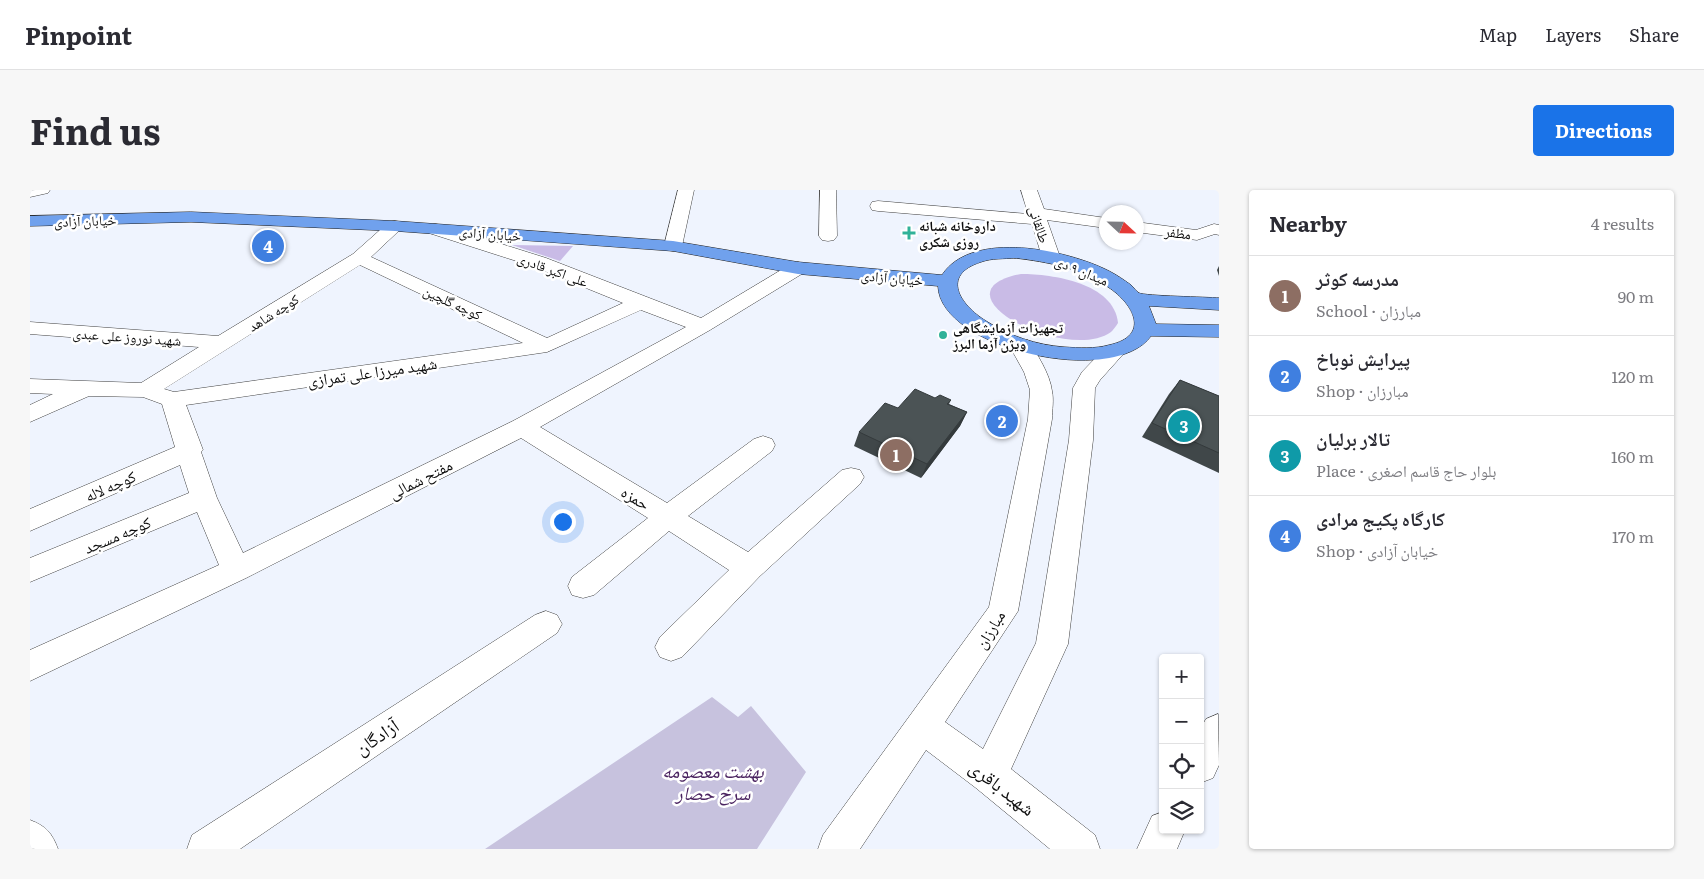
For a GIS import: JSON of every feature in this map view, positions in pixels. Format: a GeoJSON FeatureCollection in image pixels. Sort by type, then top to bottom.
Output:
{"type":"FeatureCollection","features":[{"type":"Feature","properties":{"kind":"main road","name":"خیابان آزادی"},"geometry":{"type":"LineString","coordinates":[[30,221],[190,217],[395,226],[673,246],[798,268],[947,282]]}},
{"type":"Feature","properties":{"kind":"main road","name":"میدان ۹ دی"},"geometry":{"type":"LineString","coordinates":[[947,282],[953,269],[968,260],[989,254],[1015,253],[1051,257],[1096,273],[1118,285],[1135,299],[1145,315],[1145,330]]}},
{"type":"Feature","properties":{"kind":"main road"},"geometry":{"type":"LineString","coordinates":[[947,282],[950,298],[963,315],[988,331],[1020,344],[1054,352],[1087,355],[1115,351],[1135,342],[1145,330],[1219,332]]}},
{"type":"Feature","properties":{"kind":"main road"},"geometry":{"type":"LineString","coordinates":[[1135,299],[1217,308]]}},
{"type":"Feature","properties":{"kind":"street"},"geometry":{"type":"LineString","coordinates":[[30,192],[42,190]]}},
{"type":"Feature","properties":{"kind":"street"},"geometry":{"type":"LineString","coordinates":[[673,246],[686,190]]}},
{"type":"Feature","properties":{"kind":"street"},"geometry":{"type":"LineString","coordinates":[[828,190],[828,236]]}},
{"type":"Feature","properties":{"kind":"street","name":"طالقانی"},"geometry":{"type":"LineString","coordinates":[[1029,190],[1051,257]]}},
{"type":"Feature","properties":{"kind":"street"},"geometry":{"type":"LineString","coordinates":[[878,206],[1099,222]]}},
{"type":"Feature","properties":{"kind":"street","name":"کوچه شاهد"},"geometry":{"type":"LineString","coordinates":[[146,390],[359,258],[395,226]]}},
{"type":"Feature","properties":{"kind":"street","name":"مظفر"},"geometry":{"type":"LineString","coordinates":[[1144,228],[1197,235],[1209,230],[1219,230]]}},
{"type":"Feature","properties":{"kind":"street","name":"علی اکبر قادری"},"geometry":{"type":"LineString","coordinates":[[435,229],[539,262],[640,303]]}},
{"type":"Feature","properties":{"kind":"street","name":"کوچه گلچین"},"geometry":{"type":"LineString","coordinates":[[359,258],[547,346]]}},
{"type":"Feature","properties":{"kind":"street","name":"مفتح شمالی"},"geometry":{"type":"LineString","coordinates":[[30,666],[236,570],[522,427],[703,326],[798,268]]}},
{"type":"Feature","properties":{"kind":"street"},"geometry":{"type":"LineString","coordinates":[[640,303],[703,326]]}},
{"type":"Feature","properties":{"kind":"street","name":"شهید میرزا علی تمرازی"},"geometry":{"type":"LineString","coordinates":[[30,386],[146,390],[172,400],[547,346],[640,303]]}},
{"type":"Feature","properties":{"kind":"street","name":"شهید نوروز علی عبدی"},"geometry":{"type":"LineString","coordinates":[[30,328],[224,343]]}},
{"type":"Feature","properties":{"kind":"street","name":"مبارزان"},"geometry":{"type":"LineString","coordinates":[[837,849],[1003,611],[1040,419],[1041,390],[1035,372],[1020,344]]}},
{"type":"Feature","properties":{"kind":"street"},"geometry":{"type":"LineString","coordinates":[[989,775],[1052,644],[1081,440],[1084,388],[1090,377],[1115,351]]}},
{"type":"Feature","properties":{"kind":"street"},"geometry":{"type":"LineString","coordinates":[[30,414],[84,389]]}},
{"type":"Feature","properties":{"kind":"street"},"geometry":{"type":"LineString","coordinates":[[172,400],[190,450],[204,498],[236,570]]}},
{"type":"Feature","properties":{"kind":"street","name":"حمزه"},"geometry":{"type":"LineString","coordinates":[[522,427],[669,516],[750,568]]}},
{"type":"Feature","properties":{"kind":"street"},"geometry":{"type":"LineString","coordinates":[[583,586],[669,516],[763,445]]}},
{"type":"Feature","properties":{"kind":"street","name":"کوچه لاله"},"geometry":{"type":"LineString","coordinates":[[30,521],[190,450]]}},
{"type":"Feature","properties":{"kind":"street"},"geometry":{"type":"LineString","coordinates":[[671,647],[750,568],[852,477]]}},
{"type":"Feature","properties":{"kind":"street","name":"کوچه مسجد"},"geometry":{"type":"LineString","coordinates":[[30,570],[204,498]]}},
{"type":"Feature","properties":{"kind":"street","name":"آزادگان"},"geometry":{"type":"LineString","coordinates":[[206,849],[546,624]]}},
{"type":"Feature","properties":{"kind":"street","name":"شهید باقری"},"geometry":{"type":"LineString","coordinates":[[923,727],[989,775],[1081,849]]}},
{"type":"Feature","properties":{"kind":"street"},"geometry":{"type":"LineString","coordinates":[[1204,757],[1218,731]]}},
{"type":"Feature","properties":{"kind":"street"},"geometry":{"type":"LineString","coordinates":[[1156,849],[1164,834]]}},
{"type":"Feature","properties":{"kind":"street"},"geometry":{"type":"LineString","coordinates":[[30,839],[39,849]]}},
{"type":"Feature","properties":{"kind":"shaded area"},"geometry":{"type":"Polygon","coordinates":[[[512,245],[573,246],[560,261],[512,245]]]}},
{"type":"Feature","properties":{"kind":"shaded area"},"geometry":{"type":"Polygon","coordinates":[[[1021,274],[1065,279],[1094,290],[1106,298],[1114,309],[1118,323],[1111,332],[1090,339],[1065,339],[1038,332],[1015,322],[997,309],[990,295],[997,283],[1021,274]]]}},
{"type":"Feature","properties":{"kind":"green space","name":"بهشت معصومه سرخ حصار"},"geometry":{"type":"Polygon","coordinates":[[[712,697],[738,717],[751,706],[806,772],[757,849],[485,849],[712,697]]]}},
{"type":"Feature","properties":{"kind":"building"},"geometry":{"type":"Polygon","coordinates":[[[1180,380],[1219,396],[1219,453],[1152,423],[1180,380]]]}},
{"type":"Feature","properties":{"kind":"building"},"geometry":{"type":"Polygon","coordinates":[[[915,389],[935,398],[940,395],[951,400],[947,404],[967,412],[927,464],[859,432],[885,403],[898,408],[915,389]]]}},
{"type":"Feature","properties":{"kind":"place","name":"داروخانه شبانه روزی شکری"},"geometry":{"type":"Point","coordinates":[909,233]}},
{"type":"Feature","properties":{"kind":"place","name":"کارگاه پکیج مرادی"},"geometry":{"type":"Point","coordinates":[268,246]}},
{"type":"Feature","properties":{"kind":"place","name":"تجهیزات آزمایشگاهی ویژن آزما البرز"},"geometry":{"type":"Point","coordinates":[943,335]}},
{"type":"Feature","properties":{"kind":"place","name":"پیرایش نوباخ"},"geometry":{"type":"Point","coordinates":[1002,421]}},
{"type":"Feature","properties":{"kind":"place","name":"تالار برلیان"},"geometry":{"type":"Point","coordinates":[1184,426]}},
{"type":"Feature","properties":{"kind":"place","name":"مدرسه کوثر"},"geometry":{"type":"Point","coordinates":[896,455]}}]}
